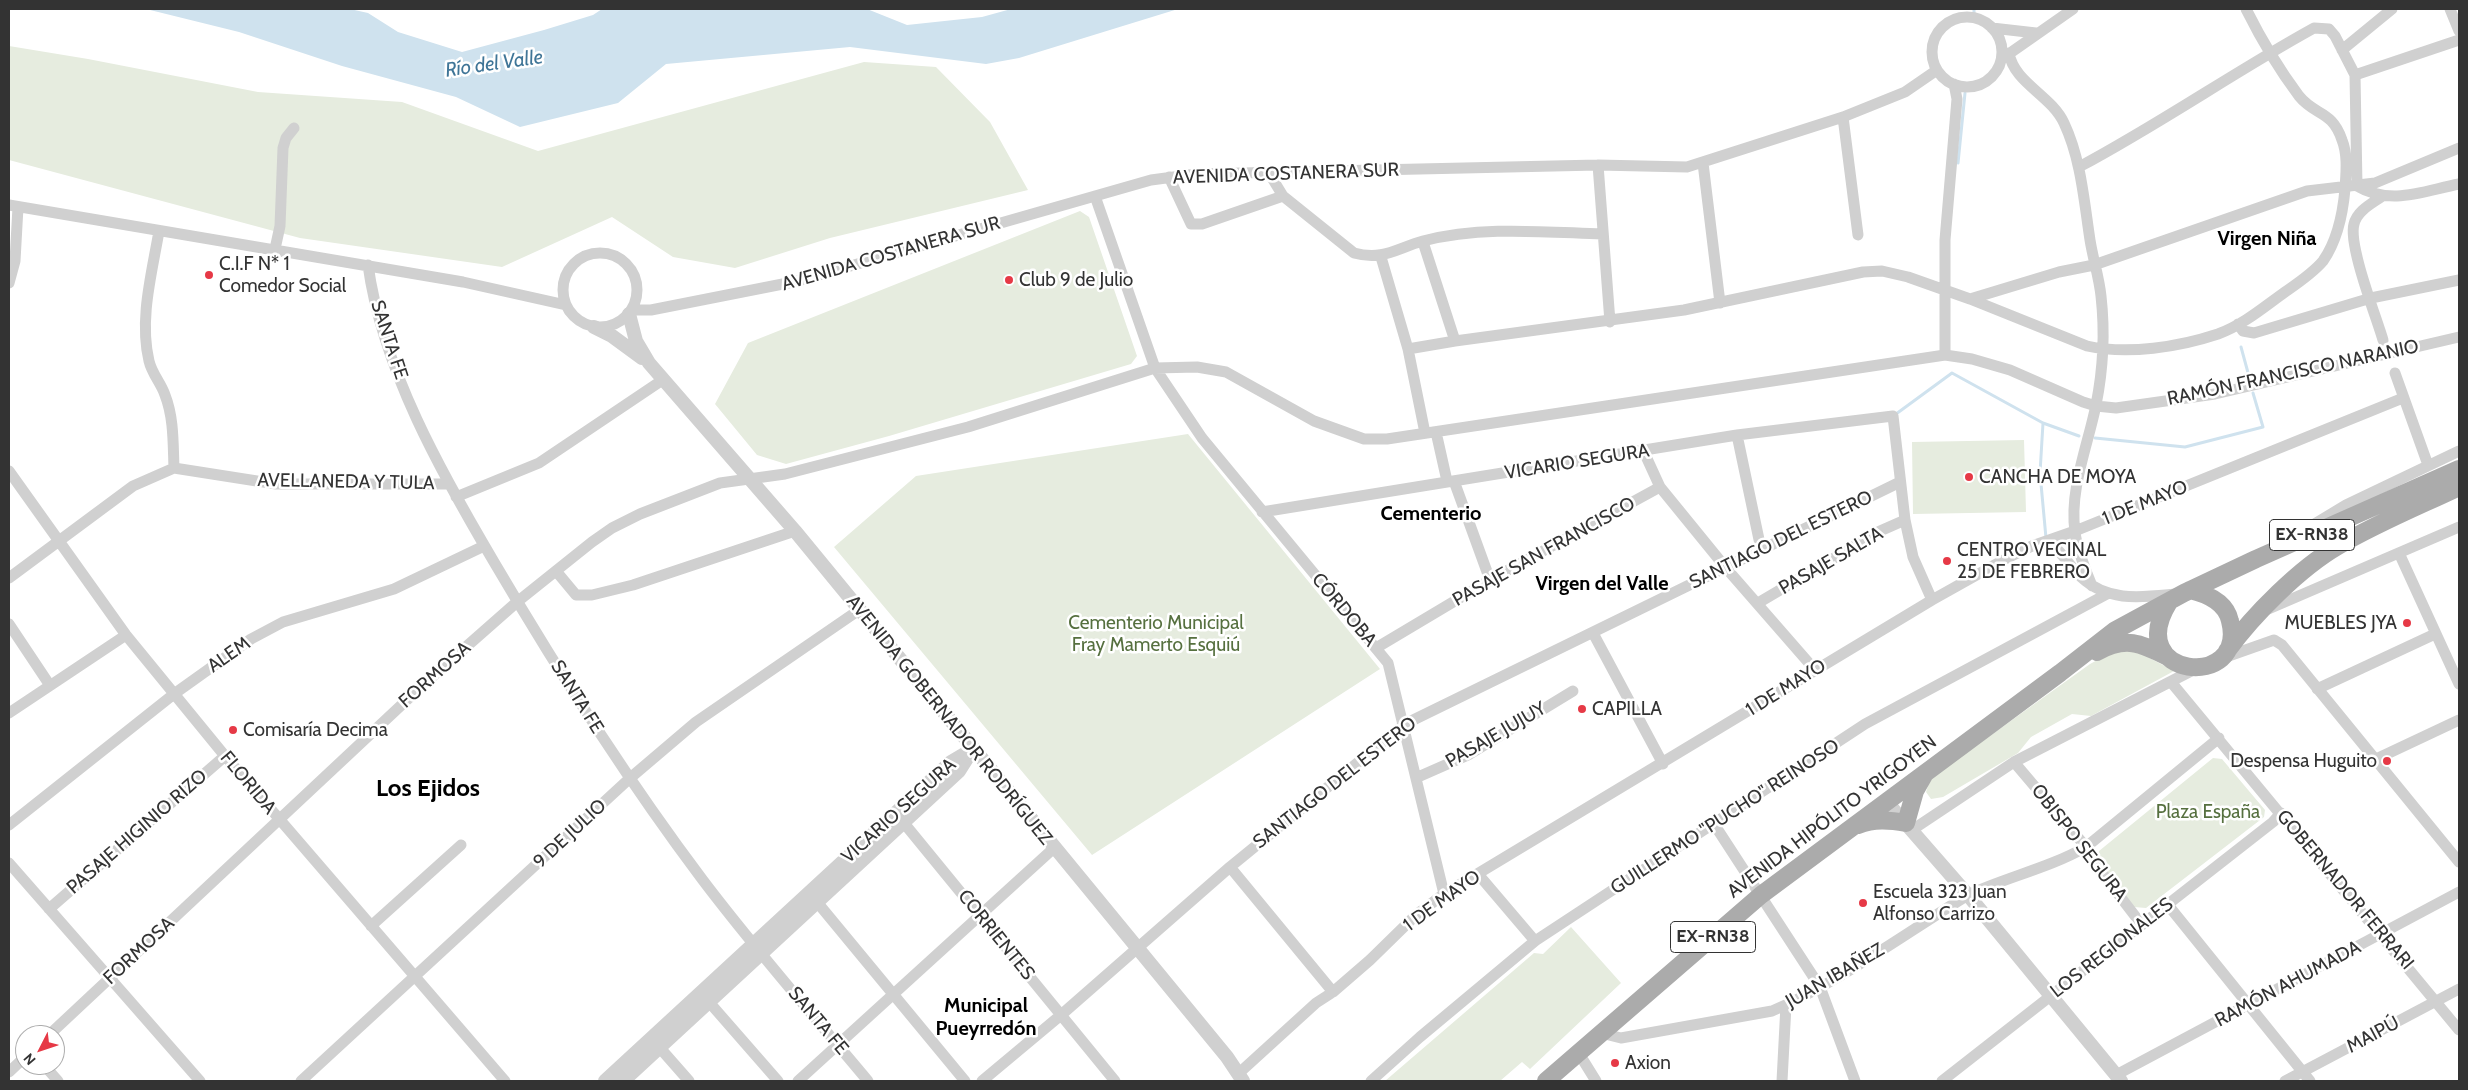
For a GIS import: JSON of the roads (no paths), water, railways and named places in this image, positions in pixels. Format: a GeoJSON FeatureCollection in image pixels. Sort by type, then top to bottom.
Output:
{"type":"FeatureCollection","features":[{"type":"Feature","properties":{"kind":"main road","name":"AVENIDA HIPÓLITO YRIGOYEN"},"geometry":{"type":"LineString","coordinates":[[1546,1081],[1760,895],[2114,631],[2256,558],[2459,468]]}},
{"type":"Feature","properties":{"kind":"main road","name":"EX-RN38"},"geometry":{"type":"LineString","coordinates":[[2168,657],[2177,664],[2195,669],[2209,666],[2224,655],[2258,613],[2321,557],[2336,547],[2459,487]]}},
{"type":"Feature","properties":{"kind":"main road"},"geometry":{"type":"LineString","coordinates":[[2168,657],[2158,638],[2160,616],[2181,595],[2204,593],[2214,598],[2230,617],[2232,628],[2231,640],[2224,655]]}},
{"type":"Feature","properties":{"kind":"main road","name":"AVENIDA HIPÓLITO YRIGOYEN"},"geometry":{"type":"LineString","coordinates":[[2060,673],[2118,643],[2132,642],[2151,648],[2168,657]]}},
{"type":"Feature","properties":{"kind":"main road"},"geometry":{"type":"LineString","coordinates":[[1850,828],[1868,821],[1887,820],[1909,827],[1915,791],[1926,773]]}},
{"type":"Feature","properties":{"kind":"street"},"geometry":{"type":"LineString","coordinates":[[1952,20],[1955,9]]}},
{"type":"Feature","properties":{"kind":"street"},"geometry":{"type":"LineString","coordinates":[[2036,33],[1992,28],[1973,18],[1952,20],[1940,29],[1933,42],[1932,56],[1937,70],[1954,84],[1968,87],[1982,83],[1994,74],[2005,57],[2036,33],[2073,9]]}},
{"type":"Feature","properties":{"kind":"street"},"geometry":{"type":"LineString","coordinates":[[1408,349],[1455,340],[1610,322],[1882,270],[1943,287],[2023,322],[2087,346],[2103,349],[2162,346],[2218,334],[2238,324],[2291,288],[2323,260],[2341,216],[2345,185],[2346,157],[2343,141],[2336,125],[2328,116],[2300,98],[2268,53],[2246,9]]}},
{"type":"Feature","properties":{"kind":"street"},"geometry":{"type":"LineString","coordinates":[[2342,50],[2392,9]]}},
{"type":"Feature","properties":{"kind":"street"},"geometry":{"type":"LineString","coordinates":[[2450,9],[2459,31]]}},
{"type":"Feature","properties":{"kind":"street"},"geometry":{"type":"LineString","coordinates":[[2079,167],[2125,142],[2268,53],[2314,28],[2322,27],[2329,29],[2336,36],[2355,75],[2357,186]]}},
{"type":"Feature","properties":{"kind":"street"},"geometry":{"type":"LineString","coordinates":[[1992,28],[2005,57],[2015,70],[2056,109],[2064,124],[2079,167],[2094,265],[2101,296],[2103,349],[2096,406],[2080,470],[2075,531],[2080,554],[2092,586]]}},
{"type":"Feature","properties":{"kind":"street"},"geometry":{"type":"LineString","coordinates":[[2355,75],[2459,40]]}},
{"type":"Feature","properties":{"kind":"street","name":"AVENIDA COSTANERA SUR"},"geometry":{"type":"LineString","coordinates":[[630,312],[651,310],[798,281],[1152,180],[1169,177],[1196,174],[1598,165],[1675,167],[1703,163],[1843,117],[1905,92],[1937,70]]}},
{"type":"Feature","properties":{"kind":"street"},"geometry":{"type":"LineString","coordinates":[[1944,356],[1944,240],[1957,98],[1954,84]]}},
{"type":"Feature","properties":{"kind":"street"},"geometry":{"type":"LineString","coordinates":[[1843,117],[1858,235]]}},
{"type":"Feature","properties":{"kind":"street"},"geometry":{"type":"LineString","coordinates":[[274,249],[280,226],[283,148],[286,138],[294,128]]}},
{"type":"Feature","properties":{"kind":"street"},"geometry":{"type":"LineString","coordinates":[[1970,299],[2059,272],[2094,265],[2307,190],[2375,183],[2459,148]]}},
{"type":"Feature","properties":{"kind":"street"},"geometry":{"type":"LineString","coordinates":[[1703,163],[1720,302]]}},
{"type":"Feature","properties":{"kind":"street"},"geometry":{"type":"LineString","coordinates":[[1598,165],[1602,234],[1608,274],[1610,322]]}},
{"type":"Feature","properties":{"kind":"street"},"geometry":{"type":"LineString","coordinates":[[1269,173],[1284,196],[1354,253],[1381,256],[1423,242],[1485,230],[1602,234]]}},
{"type":"Feature","properties":{"kind":"street"},"geometry":{"type":"LineString","coordinates":[[1169,177],[1191,224],[1202,224],[1284,196]]}},
{"type":"Feature","properties":{"kind":"street"},"geometry":{"type":"LineString","coordinates":[[2357,186],[2381,196],[2393,197],[2459,184]]}},
{"type":"Feature","properties":{"kind":"street","name":"CÓRDOBA"},"geometry":{"type":"LineString","coordinates":[[1096,196],[1155,368],[1202,438],[1388,664],[1405,724],[1444,894]]}},
{"type":"Feature","properties":{"kind":"street"},"geometry":{"type":"LineString","coordinates":[[2381,196],[2360,212],[2354,224],[2355,246],[2383,340]]}},
{"type":"Feature","properties":{"kind":"street"},"geometry":{"type":"LineString","coordinates":[[9,283],[14,261],[13,206],[463,282],[566,305]]}},
{"type":"Feature","properties":{"kind":"street"},"geometry":{"type":"LineString","coordinates":[[9,578],[133,486],[174,468],[173,428],[165,394],[156,379],[149,361],[145,334],[146,312],[159,231]]}},
{"type":"Feature","properties":{"kind":"street"},"geometry":{"type":"LineString","coordinates":[[1423,242],[1455,340]]}},
{"type":"Feature","properties":{"kind":"street"},"geometry":{"type":"LineString","coordinates":[[603,253],[624,262],[633,274],[637,289],[630,312],[616,324],[594,327],[578,320],[566,305],[563,290],[570,269],[581,258],[603,253]]}},
{"type":"Feature","properties":{"kind":"street"},"geometry":{"type":"LineString","coordinates":[[1381,256],[1431,433],[1490,580]]}},
{"type":"Feature","properties":{"kind":"street","name":"SANTA FE"},"geometry":{"type":"LineString","coordinates":[[368,265],[381,324],[398,373],[448,484],[517,602],[629,779],[703,880],[868,1081]]}},
{"type":"Feature","properties":{"kind":"street"},"geometry":{"type":"LineString","coordinates":[[2238,324],[2243,330],[2254,333],[2370,298],[2459,280]]}},
{"type":"Feature","properties":{"kind":"street","name":"AVENIDA GOBERNADOR RODRÍGUEZ"},"geometry":{"type":"LineString","coordinates":[[630,312],[636,341],[649,363]]}},
{"type":"Feature","properties":{"kind":"street","name":"AVENIDA GOBERNADOR RODRÍGUEZ"},"geometry":{"type":"LineString","coordinates":[[594,327],[622,342],[649,363],[751,478],[1228,1057],[1237,1079]]}},
{"type":"Feature","properties":{"kind":"street","name":"RAMÓN FRANCISCO NARANIO"},"geometry":{"type":"LineString","coordinates":[[2096,406],[2133,406],[2214,394],[2459,337]]}},
{"type":"Feature","properties":{"kind":"street","name":"FORMOSA"},"geometry":{"type":"LineString","coordinates":[[60,1025],[425,683],[517,602],[612,528],[720,483],[785,474],[968,427],[1155,368],[1197,367],[1226,372],[1314,421],[1364,439],[1387,439],[1431,433],[1944,356],[1972,359],[2010,370],[2096,406]]}},
{"type":"Feature","properties":{"kind":"street"},"geometry":{"type":"LineString","coordinates":[[2395,373],[2428,465]]}},
{"type":"Feature","properties":{"kind":"street","name":"AVELLANEDA Y TULA"},"geometry":{"type":"LineString","coordinates":[[456,497],[539,463],[664,379]]}},
{"type":"Feature","properties":{"kind":"street","name":"1 DE MAYO"},"geometry":{"type":"LineString","coordinates":[[1237,1079],[1316,1004],[1334,992],[1416,915],[1444,894],[1663,764],[1932,600],[2007,558],[2046,541],[2075,531],[2403,398]]}},
{"type":"Feature","properties":{"kind":"street","name":"VICARIO SEGURA"},"geometry":{"type":"LineString","coordinates":[[1262,512],[1644,452],[1737,435],[1894,416],[1900,482]]}},
{"type":"Feature","properties":{"kind":"street"},"geometry":{"type":"LineString","coordinates":[[1737,435],[1761,549]]}},
{"type":"Feature","properties":{"kind":"street"},"geometry":{"type":"LineString","coordinates":[[2256,558],[2346,505],[2459,451]]}},
{"type":"Feature","properties":{"kind":"street"},"geometry":{"type":"LineString","coordinates":[[1644,452],[1660,487],[1726,568],[1815,670]]}},
{"type":"Feature","properties":{"kind":"street","name":"AVELLANEDA Y TULA"},"geometry":{"type":"LineString","coordinates":[[174,468],[276,484],[448,484]]}},
{"type":"Feature","properties":{"kind":"street","name":"FLORIDA"},"geometry":{"type":"LineString","coordinates":[[9,471],[126,635],[279,820],[505,1081]]}},
{"type":"Feature","properties":{"kind":"street"},"geometry":{"type":"LineString","coordinates":[[1900,482],[1905,520],[1913,557],[1932,600]]}},
{"type":"Feature","properties":{"kind":"street","name":"SANTIAGO DEL ESTERO"},"geometry":{"type":"LineString","coordinates":[[982,1081],[1138,949],[1230,867],[1405,724],[1900,482]]}},
{"type":"Feature","properties":{"kind":"street","name":"PASAJE SAN FRANCISCO"},"geometry":{"type":"LineString","coordinates":[[1376,648],[1490,580],[1660,487]]}},
{"type":"Feature","properties":{"kind":"street","name":"PASAJE SALTA"},"geometry":{"type":"LineString","coordinates":[[1758,603],[1880,531],[1905,520]]}},
{"type":"Feature","properties":{"kind":"street"},"geometry":{"type":"LineString","coordinates":[[2258,613],[2459,527]]}},
{"type":"Feature","properties":{"kind":"street"},"geometry":{"type":"LineString","coordinates":[[556,571],[576,595],[592,595],[633,585],[795,531]]}},
{"type":"Feature","properties":{"kind":"street"},"geometry":{"type":"LineString","coordinates":[[2046,541],[2060,550],[2081,577],[2092,586],[2107,594],[2133,597],[2181,595]]}},
{"type":"Feature","properties":{"kind":"street","name":"ALEM"},"geometry":{"type":"LineString","coordinates":[[9,825],[174,694],[251,639],[284,622],[394,589],[484,546]]}},
{"type":"Feature","properties":{"kind":"street"},"geometry":{"type":"LineString","coordinates":[[2399,553],[2459,684]]}},
{"type":"Feature","properties":{"kind":"street","name":"GUILLERMO \"PUCHO\" REINOSO"},"geometry":{"type":"LineString","coordinates":[[1371,1081],[1420,1036],[1536,941],[1865,724],[2107,594]]}},
{"type":"Feature","properties":{"kind":"street","name":"9 DE JULIO"},"geometry":{"type":"LineString","coordinates":[[301,1081],[629,779],[725,701],[859,610]]}},
{"type":"Feature","properties":{"kind":"street"},"geometry":{"type":"LineString","coordinates":[[9,624],[50,684]]}},
{"type":"Feature","properties":{"kind":"street"},"geometry":{"type":"LineString","coordinates":[[1593,633],[1663,764]]}},
{"type":"Feature","properties":{"kind":"street"},"geometry":{"type":"LineString","coordinates":[[2317,689],[2435,634]]}},
{"type":"Feature","properties":{"kind":"street"},"geometry":{"type":"LineString","coordinates":[[9,713],[126,635]]}},
{"type":"Feature","properties":{"kind":"street"},"geometry":{"type":"LineString","coordinates":[[2224,655],[2274,640],[2282,645],[2459,862]]}},
{"type":"Feature","properties":{"kind":"street"},"geometry":{"type":"LineString","coordinates":[[1909,827],[2014,762],[2195,669]]}},
{"type":"Feature","properties":{"kind":"street","name":"GOBERNADOR FERRARI"},"geometry":{"type":"LineString","coordinates":[[2171,682],[2382,934],[2459,1030]]}},
{"type":"Feature","properties":{"kind":"street","name":"PASAJE JUJUY"},"geometry":{"type":"LineString","coordinates":[[1418,778],[1468,755],[1573,691]]}},
{"type":"Feature","properties":{"kind":"street"},"geometry":{"type":"LineString","coordinates":[[2374,760],[2459,720]]}},
{"type":"Feature","properties":{"kind":"street","name":"JUAN IBAÑEZ"},"geometry":{"type":"LineString","coordinates":[[1601,1032],[1621,1038],[1772,1011],[1786,1005],[1820,987],[1968,895],[1991,884],[2067,858],[2086,847],[2219,738]]}},
{"type":"Feature","properties":{"kind":"street","name":"VICARIO SEGURA"},"geometry":{"type":"LineString","coordinates":[[605,1081],[758,948],[900,818],[951,762],[973,749]]}},
{"type":"Feature","properties":{"kind":"street","name":"PASAJE HIGINIO RIZO"},"geometry":{"type":"LineString","coordinates":[[49,909],[225,756]]}},
{"type":"Feature","properties":{"kind":"street","name":"OBISPO SEGURA"},"geometry":{"type":"LineString","coordinates":[[2014,762],[2086,847],[2092,860],[2142,925]]}},
{"type":"Feature","properties":{"kind":"street"},"geometry":{"type":"LineString","coordinates":[[1886,801],[1968,895],[2119,1078]]}},
{"type":"Feature","properties":{"kind":"street","name":"LOS REGIONALES"},"geometry":{"type":"LineString","coordinates":[[1942,1081],[2168,905],[2281,813]]}},
{"type":"Feature","properties":{"kind":"street","name":"CORRIENTES"},"geometry":{"type":"LineString","coordinates":[[900,818],[1115,1081]]}},
{"type":"Feature","properties":{"kind":"street"},"geometry":{"type":"LineString","coordinates":[[1714,824],[1820,987],[1855,1081]]}},
{"type":"Feature","properties":{"kind":"street"},"geometry":{"type":"LineString","coordinates":[[371,926],[461,845]]}},
{"type":"Feature","properties":{"kind":"street"},"geometry":{"type":"LineString","coordinates":[[798,1081],[1054,848]]}},
{"type":"Feature","properties":{"kind":"street"},"geometry":{"type":"LineString","coordinates":[[9,863],[200,1081]]}},
{"type":"Feature","properties":{"kind":"street"},"geometry":{"type":"LineString","coordinates":[[1230,867],[1334,992]]}},
{"type":"Feature","properties":{"kind":"street"},"geometry":{"type":"LineString","coordinates":[[1478,874],[1536,941]]}},
{"type":"Feature","properties":{"kind":"street","name":"RAMÓN AHUMADA"},"geometry":{"type":"LineString","coordinates":[[2119,1078],[2250,1004],[2459,892]]}},
{"type":"Feature","properties":{"kind":"street"},"geometry":{"type":"LineString","coordinates":[[814,897],[966,1081]]}},
{"type":"Feature","properties":{"kind":"street"},"geometry":{"type":"LineString","coordinates":[[2168,905],[2240,997],[2250,1004],[2306,1077]]}},
{"type":"Feature","properties":{"kind":"street","name":"VICARIO SEGURA"},"geometry":{"type":"LineString","coordinates":[[623,1081],[709,1002],[758,948]]}},
{"type":"Feature","properties":{"kind":"street","name":"MAIPÚ"},"geometry":{"type":"LineString","coordinates":[[2285,1081],[2306,1077],[2459,989]]}},
{"type":"Feature","properties":{"kind":"street"},"geometry":{"type":"LineString","coordinates":[[709,1002],[778,1081]]}},
{"type":"Feature","properties":{"kind":"street"},"geometry":{"type":"LineString","coordinates":[[1782,1081],[1786,1005]]}},
{"type":"Feature","properties":{"kind":"street"},"geometry":{"type":"LineString","coordinates":[[660,1048],[689,1081]]}},
{"type":"Feature","properties":{"kind":"street"},"geometry":{"type":"LineString","coordinates":[[1578,1052],[1596,1081]]}},
{"type":"Feature","properties":{"kind":"water","name":"Río del Valle"},"geometry":{"type":"Polygon","coordinates":[[[146,9],[350,9],[368,13],[398,32],[462,52],[593,15],[602,9],[867,9],[907,25],[982,17],[1011,9],[1178,9],[1019,58],[986,64],[850,47],[666,64],[618,103],[520,127],[456,97],[342,66],[239,32],[146,9]]]}},
{"type":"Feature","properties":{"kind":"waterway"},"geometry":{"type":"LineString","coordinates":[[1958,163],[1965,93]]}},
{"type":"Feature","properties":{"kind":"waterway"},"geometry":{"type":"LineString","coordinates":[[2241,347],[2250,380]]}},
{"type":"Feature","properties":{"kind":"waterway"},"geometry":{"type":"LineString","coordinates":[[1896,414],[1952,373],[2043,423],[2079,436]]}},
{"type":"Feature","properties":{"kind":"waterway"},"geometry":{"type":"LineString","coordinates":[[2095,438],[2185,447],[2263,427],[2253,393]]}},
{"type":"Feature","properties":{"kind":"waterway"},"geometry":{"type":"LineString","coordinates":[[2043,423],[2040,473],[2046,538]]}},
{"type":"Feature","properties":{"kind":"place","name":"C.I.F N* 1 Comedor Social"},"geometry":{"type":"Point","coordinates":[209,275]}},
{"type":"Feature","properties":{"kind":"place","name":"Club 9 de Julio"},"geometry":{"type":"Point","coordinates":[1009,280]}},
{"type":"Feature","properties":{"kind":"place","name":"CANCHA DE MOYA"},"geometry":{"type":"Point","coordinates":[1969,477]}},
{"type":"Feature","properties":{"kind":"place","name":"CENTRO VECINAL 25 DE FEBRERO"},"geometry":{"type":"Point","coordinates":[1947,561]}},
{"type":"Feature","properties":{"kind":"place","name":"MUEBLES JYA"},"geometry":{"type":"Point","coordinates":[2407,623]}},
{"type":"Feature","properties":{"kind":"place","name":"CAPILLA"},"geometry":{"type":"Point","coordinates":[1582,709]}},
{"type":"Feature","properties":{"kind":"place","name":"Comisaría Decima"},"geometry":{"type":"Point","coordinates":[233,730]}},
{"type":"Feature","properties":{"kind":"place","name":"Despensa Huguito"},"geometry":{"type":"Point","coordinates":[2387,761]}},
{"type":"Feature","properties":{"kind":"place","name":"Escuela 323 Juan Alfonso Carrizo"},"geometry":{"type":"Point","coordinates":[1863,903]}},
{"type":"Feature","properties":{"kind":"place","name":"Axion"},"geometry":{"type":"Point","coordinates":[1615,1063]}},
{"type":"Feature","properties":{"kind":"district","name":"Virgen Niña"},"geometry":{"type":"Point","coordinates":[2267,239]}},
{"type":"Feature","properties":{"kind":"district","name":"Cementerio"},"geometry":{"type":"Point","coordinates":[1431,514]}},
{"type":"Feature","properties":{"kind":"district","name":"Virgen del Valle"},"geometry":{"type":"Point","coordinates":[1602,584]}},
{"type":"Feature","properties":{"kind":"district","name":"Los Ejidos"},"geometry":{"type":"Point","coordinates":[428,789]}},
{"type":"Feature","properties":{"kind":"district","name":"Municipal Pueyrredón"},"geometry":{"type":"Point","coordinates":[986,1018]}},
{"type":"Feature","properties":{"kind":"park label","name":"Cementerio Municipal Fray Mamerto Esquiú"},"geometry":{"type":"Point","coordinates":[1156,634]}},
{"type":"Feature","properties":{"kind":"park label","name":"Plaza España"},"geometry":{"type":"Point","coordinates":[2208,812]}}]}
